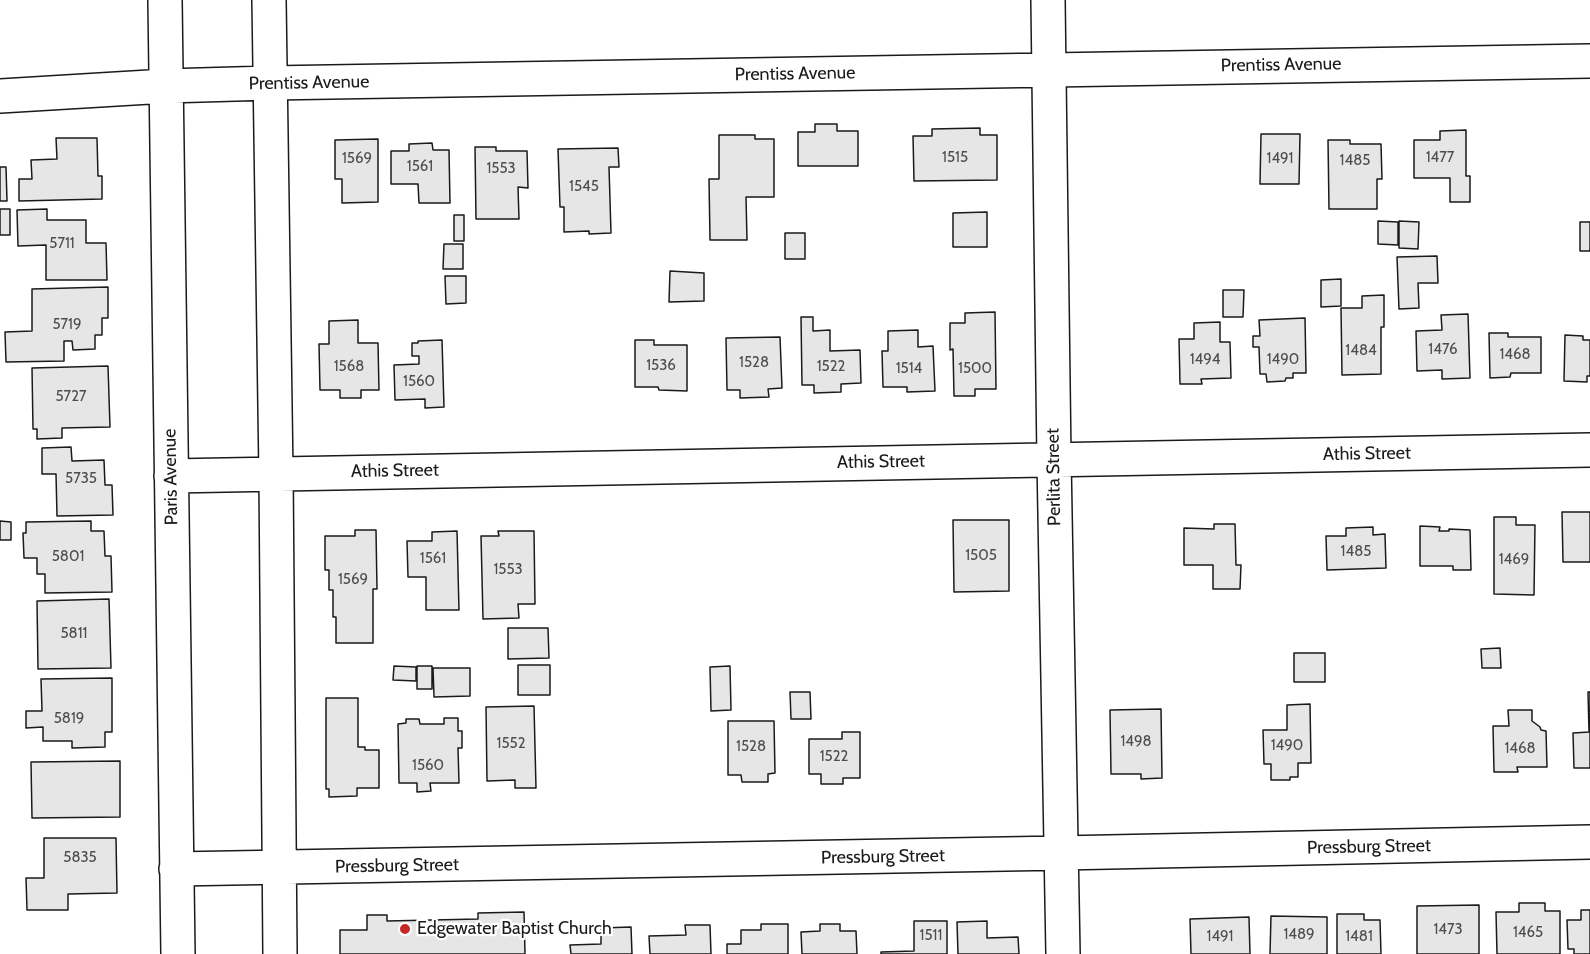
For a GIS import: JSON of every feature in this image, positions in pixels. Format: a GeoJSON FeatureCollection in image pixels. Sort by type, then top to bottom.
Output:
{"type":"FeatureCollection","features":[{"type":"Feature","properties":{"kind":"street","name":"Paris Avenue"},"geometry":{"type":"LineString","coordinates":[[165,0],[178,954]]}},
{"type":"Feature","properties":{"kind":"street"},"geometry":{"type":"LineString","coordinates":[[269,0],[280,954]]}},
{"type":"Feature","properties":{"kind":"street","name":"Perlita Street"},"geometry":{"type":"LineString","coordinates":[[1048,0],[1063,954]]}},
{"type":"Feature","properties":{"kind":"street","name":"Prentiss Avenue"},"geometry":{"type":"LineString","coordinates":[[0,96],[166,86],[270,83],[1590,61]]}},
{"type":"Feature","properties":{"kind":"street","name":"Athis Street"},"geometry":{"type":"LineString","coordinates":[[171,476],[1590,450]]}},
{"type":"Feature","properties":{"kind":"street","name":"Pressburg Street"},"geometry":{"type":"LineString","coordinates":[[176,869],[1061,854],[1590,842]]}},
{"type":"Feature","properties":{"kind":"building"},"geometry":{"type":"Polygon","coordinates":[[[815,124],[837,124],[837,131],[858,131],[858,166],[798,166],[798,132],[815,132],[815,124]]]}},
{"type":"Feature","properties":{"kind":"building"},"geometry":{"type":"Polygon","coordinates":[[[980,128],[980,135],[997,135],[997,180],[914,181],[913,136],[932,136],[932,129],[980,128]]]}},
{"type":"Feature","properties":{"kind":"building"},"geometry":{"type":"Polygon","coordinates":[[[1466,130],[1466,176],[1470,176],[1470,202],[1450,202],[1450,178],[1414,178],[1414,140],[1440,140],[1440,131],[1466,130]]]}},
{"type":"Feature","properties":{"kind":"building"},"geometry":{"type":"Polygon","coordinates":[[[1261,134],[1300,134],[1299,184],[1260,184],[1261,134]]]}},
{"type":"Feature","properties":{"kind":"building"},"geometry":{"type":"Polygon","coordinates":[[[719,135],[755,135],[755,139],[774,139],[774,197],[746,197],[747,240],[710,240],[709,179],[719,179],[719,135]]]}},
{"type":"Feature","properties":{"kind":"building"},"geometry":{"type":"Polygon","coordinates":[[[56,138],[97,138],[98,176],[102,176],[102,199],[19,201],[19,179],[32,179],[31,160],[57,159],[56,138]]]}},
{"type":"Feature","properties":{"kind":"building"},"geometry":{"type":"Polygon","coordinates":[[[378,139],[378,202],[342,203],[342,179],[335,179],[335,140],[378,139]]]}},
{"type":"Feature","properties":{"kind":"building"},"geometry":{"type":"Polygon","coordinates":[[[1328,140],[1350,140],[1350,144],[1381,144],[1382,179],[1377,179],[1377,209],[1329,209],[1328,140]]]}},
{"type":"Feature","properties":{"kind":"building"},"geometry":{"type":"Polygon","coordinates":[[[432,143],[433,150],[449,150],[450,203],[419,203],[418,184],[391,184],[391,151],[409,151],[409,144],[432,143]]]}},
{"type":"Feature","properties":{"kind":"building"},"geometry":{"type":"Polygon","coordinates":[[[475,147],[496,147],[496,151],[527,151],[528,188],[518,187],[519,219],[476,219],[475,147]]]}},
{"type":"Feature","properties":{"kind":"building"},"geometry":{"type":"Polygon","coordinates":[[[618,148],[619,167],[609,167],[611,233],[564,232],[564,207],[560,207],[558,149],[618,148]]]}},
{"type":"Feature","properties":{"kind":"building"},"geometry":{"type":"Polygon","coordinates":[[[0,167],[6,167],[7,201],[0,201],[0,167]]]}},
{"type":"Feature","properties":{"kind":"building"},"geometry":{"type":"Polygon","coordinates":[[[0,209],[10,209],[10,235],[0,235],[0,209]]]}},
{"type":"Feature","properties":{"kind":"building"},"geometry":{"type":"Polygon","coordinates":[[[47,209],[47,220],[86,220],[86,243],[106,243],[107,280],[46,280],[46,245],[18,246],[17,210],[47,209]]]}},
{"type":"Feature","properties":{"kind":"building"},"geometry":{"type":"Polygon","coordinates":[[[987,212],[987,247],[953,247],[953,213],[987,212]]]}},
{"type":"Feature","properties":{"kind":"building"},"geometry":{"type":"Polygon","coordinates":[[[454,215],[464,215],[464,241],[454,241],[454,215]]]}},
{"type":"Feature","properties":{"kind":"building"},"geometry":{"type":"Polygon","coordinates":[[[1378,221],[1398,222],[1398,245],[1378,244],[1378,221]]]}},
{"type":"Feature","properties":{"kind":"building"},"geometry":{"type":"Polygon","coordinates":[[[1399,221],[1419,222],[1418,249],[1399,248],[1399,221]]]}},
{"type":"Feature","properties":{"kind":"building"},"geometry":{"type":"Polygon","coordinates":[[[1580,222],[1590,222],[1590,251],[1580,251],[1580,222]]]}},
{"type":"Feature","properties":{"kind":"building"},"geometry":{"type":"Polygon","coordinates":[[[785,233],[805,233],[805,259],[785,259],[785,233]]]}},
{"type":"Feature","properties":{"kind":"building"},"geometry":{"type":"Polygon","coordinates":[[[444,244],[463,244],[463,269],[443,269],[444,244]]]}},
{"type":"Feature","properties":{"kind":"building"},"geometry":{"type":"Polygon","coordinates":[[[1437,256],[1438,283],[1418,283],[1419,308],[1399,309],[1397,257],[1437,256]]]}},
{"type":"Feature","properties":{"kind":"building"},"geometry":{"type":"Polygon","coordinates":[[[670,271],[704,273],[704,301],[669,302],[670,271]]]}},
{"type":"Feature","properties":{"kind":"building"},"geometry":{"type":"Polygon","coordinates":[[[445,276],[466,276],[466,303],[446,304],[445,276]]]}},
{"type":"Feature","properties":{"kind":"building"},"geometry":{"type":"Polygon","coordinates":[[[1341,279],[1341,306],[1321,307],[1321,280],[1341,279]]]}},
{"type":"Feature","properties":{"kind":"building"},"geometry":{"type":"Polygon","coordinates":[[[108,287],[108,318],[102,318],[102,335],[95,335],[95,349],[73,350],[72,341],[64,341],[64,361],[6,362],[5,332],[32,331],[32,289],[108,287]]]}},
{"type":"Feature","properties":{"kind":"building"},"geometry":{"type":"Polygon","coordinates":[[[1223,290],[1244,290],[1243,317],[1223,317],[1223,290]]]}},
{"type":"Feature","properties":{"kind":"building"},"geometry":{"type":"Polygon","coordinates":[[[1384,295],[1381,374],[1342,375],[1341,308],[1362,308],[1362,296],[1384,295]]]}},
{"type":"Feature","properties":{"kind":"building"},"geometry":{"type":"Polygon","coordinates":[[[995,312],[996,389],[975,389],[975,396],[954,396],[950,323],[965,323],[965,313],[995,312]]]}},
{"type":"Feature","properties":{"kind":"building"},"geometry":{"type":"Polygon","coordinates":[[[1468,314],[1470,378],[1442,379],[1442,370],[1417,371],[1416,331],[1442,330],[1441,315],[1468,314]]]}},
{"type":"Feature","properties":{"kind":"building"},"geometry":{"type":"Polygon","coordinates":[[[801,317],[813,317],[813,331],[830,330],[830,351],[860,350],[861,383],[841,384],[841,392],[814,393],[814,385],[802,385],[801,317]]]}},
{"type":"Feature","properties":{"kind":"building"},"geometry":{"type":"Polygon","coordinates":[[[1305,318],[1306,373],[1293,373],[1293,378],[1286,378],[1285,381],[1267,382],[1266,374],[1260,374],[1259,347],[1253,347],[1253,336],[1260,336],[1259,320],[1305,318]]]}},
{"type":"Feature","properties":{"kind":"building"},"geometry":{"type":"Polygon","coordinates":[[[358,320],[358,343],[378,343],[379,390],[361,390],[361,398],[340,398],[340,390],[320,390],[319,344],[329,344],[329,321],[358,320]]]}},
{"type":"Feature","properties":{"kind":"building"},"geometry":{"type":"Polygon","coordinates":[[[1220,322],[1220,342],[1230,342],[1231,378],[1201,379],[1202,384],[1180,384],[1179,339],[1194,339],[1194,323],[1220,322]]]}},
{"type":"Feature","properties":{"kind":"building"},"geometry":{"type":"Polygon","coordinates":[[[918,330],[918,347],[933,346],[935,391],[907,392],[907,387],[883,387],[882,351],[888,351],[888,331],[918,330]]]}},
{"type":"Feature","properties":{"kind":"building"},"geometry":{"type":"Polygon","coordinates":[[[1489,333],[1508,333],[1508,337],[1541,337],[1541,373],[1511,373],[1510,377],[1490,378],[1489,333]]]}},
{"type":"Feature","properties":{"kind":"building"},"geometry":{"type":"Polygon","coordinates":[[[1565,335],[1583,336],[1583,340],[1590,340],[1590,376],[1587,376],[1587,382],[1564,381],[1565,335]]]}},
{"type":"Feature","properties":{"kind":"building"},"geometry":{"type":"Polygon","coordinates":[[[780,337],[782,388],[768,389],[769,397],[740,398],[740,390],[727,390],[726,338],[780,337]]]}},
{"type":"Feature","properties":{"kind":"building"},"geometry":{"type":"Polygon","coordinates":[[[442,340],[444,407],[425,408],[425,399],[395,400],[394,365],[419,364],[419,356],[412,356],[412,343],[442,340]]]}},
{"type":"Feature","properties":{"kind":"building"},"geometry":{"type":"Polygon","coordinates":[[[635,340],[654,340],[654,345],[687,345],[687,391],[635,387],[635,340]]]}},
{"type":"Feature","properties":{"kind":"building"},"geometry":{"type":"Polygon","coordinates":[[[108,366],[110,427],[62,428],[62,438],[37,439],[37,429],[33,429],[32,368],[108,366]]]}},
{"type":"Feature","properties":{"kind":"building"},"geometry":{"type":"Polygon","coordinates":[[[71,447],[72,461],[104,460],[105,485],[112,485],[113,515],[57,516],[56,474],[42,474],[42,448],[71,447]]]}},
{"type":"Feature","properties":{"kind":"building"},"geometry":{"type":"Polygon","coordinates":[[[1562,512],[1590,512],[1590,562],[1563,562],[1562,512]]]}},
{"type":"Feature","properties":{"kind":"building"},"geometry":{"type":"Polygon","coordinates":[[[1494,517],[1516,517],[1516,525],[1535,525],[1534,595],[1494,594],[1494,517]]]}},
{"type":"Feature","properties":{"kind":"building"},"geometry":{"type":"Polygon","coordinates":[[[953,520],[1009,520],[1009,591],[954,592],[953,520]]]}},
{"type":"Feature","properties":{"kind":"building"},"geometry":{"type":"Polygon","coordinates":[[[0,521],[11,522],[11,540],[0,540],[0,521]]]}},
{"type":"Feature","properties":{"kind":"building"},"geometry":{"type":"Polygon","coordinates":[[[91,521],[91,531],[104,531],[105,556],[111,556],[112,592],[45,593],[45,574],[37,574],[37,558],[24,558],[23,533],[26,533],[26,522],[91,521]]]}},
{"type":"Feature","properties":{"kind":"building"},"geometry":{"type":"Polygon","coordinates":[[[1214,524],[1235,524],[1236,565],[1241,565],[1240,589],[1213,589],[1213,565],[1184,565],[1184,528],[1214,529],[1214,524]]]}},
{"type":"Feature","properties":{"kind":"building"},"geometry":{"type":"Polygon","coordinates":[[[1420,526],[1440,527],[1439,531],[1470,530],[1471,570],[1453,570],[1453,566],[1420,566],[1420,526]]]}},
{"type":"Feature","properties":{"kind":"building"},"geometry":{"type":"Polygon","coordinates":[[[1373,527],[1373,535],[1385,534],[1386,568],[1327,570],[1326,536],[1346,536],[1346,528],[1373,527]]]}},
{"type":"Feature","properties":{"kind":"building"},"geometry":{"type":"Polygon","coordinates":[[[355,530],[376,530],[377,589],[373,589],[373,643],[336,643],[333,590],[329,590],[329,570],[325,570],[325,536],[355,536],[355,530]]]}},
{"type":"Feature","properties":{"kind":"building"},"geometry":{"type":"Polygon","coordinates":[[[457,531],[459,610],[426,610],[426,577],[408,577],[407,541],[432,541],[432,532],[457,531]]]}},
{"type":"Feature","properties":{"kind":"building"},"geometry":{"type":"Polygon","coordinates":[[[498,531],[534,531],[535,604],[518,604],[519,618],[483,619],[481,536],[499,536],[498,531]]]}},
{"type":"Feature","properties":{"kind":"building"},"geometry":{"type":"Polygon","coordinates":[[[109,599],[111,668],[38,669],[37,601],[109,599]]]}},
{"type":"Feature","properties":{"kind":"building"},"geometry":{"type":"Polygon","coordinates":[[[508,628],[548,628],[549,658],[508,659],[508,628]]]}},
{"type":"Feature","properties":{"kind":"building"},"geometry":{"type":"Polygon","coordinates":[[[1500,648],[1501,668],[1482,668],[1481,649],[1500,648]]]}},
{"type":"Feature","properties":{"kind":"building"},"geometry":{"type":"Polygon","coordinates":[[[1294,653],[1325,653],[1325,682],[1294,682],[1294,653]]]}},
{"type":"Feature","properties":{"kind":"building"},"geometry":{"type":"Polygon","coordinates":[[[518,665],[550,665],[550,695],[518,695],[518,665]]]}},
{"type":"Feature","properties":{"kind":"building"},"geometry":{"type":"Polygon","coordinates":[[[394,666],[416,667],[416,681],[393,680],[394,666]]]}},
{"type":"Feature","properties":{"kind":"building"},"geometry":{"type":"Polygon","coordinates":[[[417,666],[432,666],[432,689],[417,689],[417,666]]]}},
{"type":"Feature","properties":{"kind":"building"},"geometry":{"type":"Polygon","coordinates":[[[730,666],[731,710],[711,711],[710,667],[730,666]]]}},
{"type":"Feature","properties":{"kind":"building"},"geometry":{"type":"Polygon","coordinates":[[[433,668],[470,668],[470,696],[434,697],[433,668]]]}},
{"type":"Feature","properties":{"kind":"building"},"geometry":{"type":"Polygon","coordinates":[[[112,678],[112,732],[105,732],[105,747],[72,748],[72,741],[43,741],[43,727],[26,728],[26,711],[42,711],[41,679],[112,678]]]}},
{"type":"Feature","properties":{"kind":"building"},"geometry":{"type":"Polygon","coordinates":[[[790,692],[810,692],[811,719],[791,719],[790,692]]]}},
{"type":"Feature","properties":{"kind":"building"},"geometry":{"type":"Polygon","coordinates":[[[1588,692],[1590,692],[1590,768],[1574,768],[1573,733],[1589,732],[1588,692]]]}},
{"type":"Feature","properties":{"kind":"building"},"geometry":{"type":"Polygon","coordinates":[[[326,698],[358,698],[358,747],[365,747],[365,750],[379,750],[379,788],[357,788],[357,796],[329,797],[329,789],[326,789],[326,698]]]}},
{"type":"Feature","properties":{"kind":"building"},"geometry":{"type":"Polygon","coordinates":[[[1310,704],[1311,763],[1298,763],[1298,777],[1290,777],[1290,780],[1271,780],[1271,764],[1264,764],[1263,730],[1287,730],[1287,705],[1310,704]]]}},
{"type":"Feature","properties":{"kind":"building"},"geometry":{"type":"Polygon","coordinates":[[[534,706],[536,788],[515,788],[515,780],[487,781],[486,707],[534,706]]]}},
{"type":"Feature","properties":{"kind":"building"},"geometry":{"type":"Polygon","coordinates":[[[1161,709],[1162,778],[1141,779],[1141,774],[1111,774],[1110,710],[1161,709]]]}},
{"type":"Feature","properties":{"kind":"building"},"geometry":{"type":"Polygon","coordinates":[[[1508,710],[1532,710],[1532,721],[1541,730],[1546,731],[1547,767],[1517,767],[1518,772],[1494,772],[1493,726],[1509,726],[1508,710]]]}},
{"type":"Feature","properties":{"kind":"building"},"geometry":{"type":"Polygon","coordinates":[[[444,718],[458,718],[458,731],[462,731],[462,748],[458,748],[459,783],[430,783],[431,791],[417,792],[417,783],[399,783],[398,724],[406,723],[406,719],[419,719],[420,724],[444,724],[444,718]]]}},
{"type":"Feature","properties":{"kind":"building"},"geometry":{"type":"Polygon","coordinates":[[[728,721],[774,721],[775,773],[768,774],[768,782],[742,782],[741,775],[728,775],[728,721]]]}},
{"type":"Feature","properties":{"kind":"building"},"geometry":{"type":"Polygon","coordinates":[[[842,732],[860,732],[860,778],[843,778],[843,784],[821,784],[821,774],[809,774],[809,739],[842,739],[842,732]]]}},
{"type":"Feature","properties":{"kind":"building"},"geometry":{"type":"Polygon","coordinates":[[[120,761],[120,817],[32,818],[31,762],[120,761]]]}},
{"type":"Feature","properties":{"kind":"building"},"geometry":{"type":"Polygon","coordinates":[[[44,838],[116,838],[117,893],[68,894],[68,910],[27,910],[26,878],[44,878],[44,838]]]}},
{"type":"Feature","properties":{"kind":"building"},"geometry":{"type":"Polygon","coordinates":[[[1519,903],[1545,903],[1545,911],[1560,911],[1560,954],[1497,954],[1496,912],[1519,912],[1519,903]]]}},
{"type":"Feature","properties":{"kind":"building"},"geometry":{"type":"Polygon","coordinates":[[[1479,905],[1479,954],[1417,954],[1417,906],[1479,905]]]}},
{"type":"Feature","properties":{"kind":"building"},"geometry":{"type":"Polygon","coordinates":[[[1581,910],[1590,910],[1590,954],[1574,954],[1574,949],[1568,949],[1567,920],[1581,920],[1581,910]]]}},
{"type":"Feature","properties":{"kind":"building"},"geometry":{"type":"Polygon","coordinates":[[[524,912],[525,954],[340,954],[340,930],[367,930],[367,915],[387,915],[387,921],[478,919],[478,913],[524,912]]]}},
{"type":"Feature","properties":{"kind":"building"},"geometry":{"type":"Polygon","coordinates":[[[1337,914],[1364,914],[1364,920],[1380,920],[1381,954],[1337,954],[1337,914]]]}},
{"type":"Feature","properties":{"kind":"building"},"geometry":{"type":"Polygon","coordinates":[[[1271,916],[1327,917],[1327,954],[1270,954],[1271,916]]]}},
{"type":"Feature","properties":{"kind":"building"},"geometry":{"type":"Polygon","coordinates":[[[1249,917],[1250,954],[1191,954],[1190,919],[1249,917]]]}},
{"type":"Feature","properties":{"kind":"building"},"geometry":{"type":"Polygon","coordinates":[[[914,921],[947,921],[947,954],[881,954],[881,952],[914,951],[914,921]]]}},
{"type":"Feature","properties":{"kind":"building"},"geometry":{"type":"Polygon","coordinates":[[[987,921],[987,938],[1018,937],[1019,954],[958,954],[957,922],[987,921]]]}},
{"type":"Feature","properties":{"kind":"building"},"geometry":{"type":"Polygon","coordinates":[[[761,924],[788,924],[788,954],[727,954],[727,944],[741,944],[741,930],[761,930],[761,924]]]}},
{"type":"Feature","properties":{"kind":"building"},"geometry":{"type":"Polygon","coordinates":[[[820,924],[840,924],[840,931],[856,931],[857,954],[802,954],[801,932],[820,931],[820,924]]]}},
{"type":"Feature","properties":{"kind":"building"},"geometry":{"type":"Polygon","coordinates":[[[685,925],[710,925],[711,954],[650,954],[649,936],[686,935],[685,925]]]}},
{"type":"Feature","properties":{"kind":"building"},"geometry":{"type":"Polygon","coordinates":[[[631,927],[632,954],[571,954],[570,945],[601,944],[601,928],[631,927]]]}},
{"type":"Feature","properties":{"kind":"place","name":"Edgewater Baptist Church"},"geometry":{"type":"Point","coordinates":[405,929]}}]}
